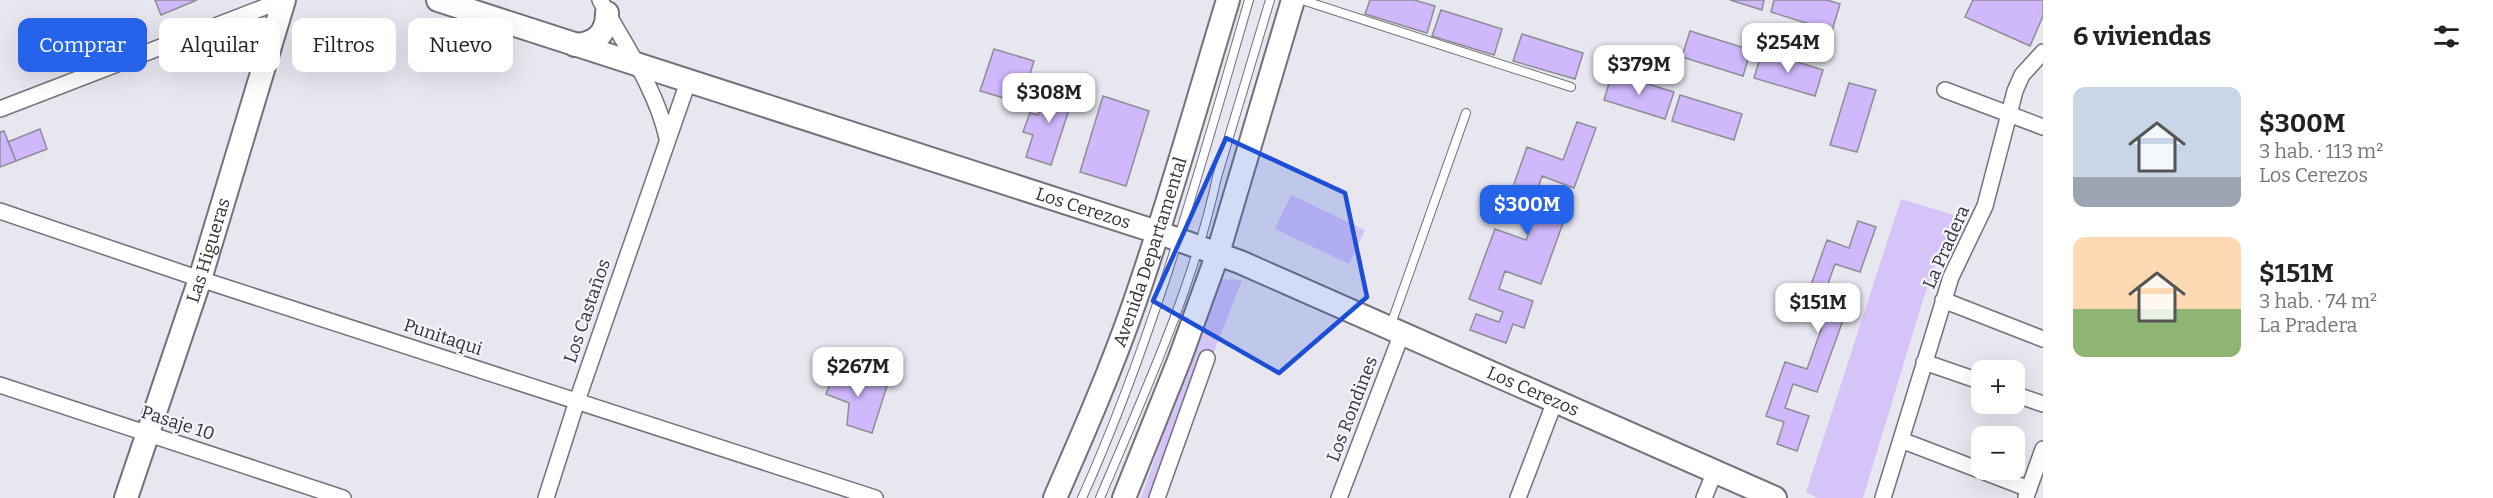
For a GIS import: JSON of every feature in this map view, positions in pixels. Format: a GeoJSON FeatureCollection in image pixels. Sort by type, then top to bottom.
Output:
{"type":"FeatureCollection","features":[{"type":"Feature","properties":{"kind":"street"},"geometry":{"type":"LineString","coordinates":[[0,109],[284,0]]}},
{"type":"Feature","properties":{"kind":"street","name":"Las Higueras"},"geometry":{"type":"LineString","coordinates":[[126,498],[200,279],[284,0]]}},
{"type":"Feature","properties":{"kind":"street","name":"Los Cerezos"},"geometry":{"type":"LineString","coordinates":[[438,0],[1198,246],[1396,330],[1775,498]]}},
{"type":"Feature","properties":{"kind":"street","name":"Avenida Departamental"},"geometry":{"type":"LineString","coordinates":[[1055,498],[1100,393],[1134,304],[1227,0]]}},
{"type":"Feature","properties":{"kind":"street"},"geometry":{"type":"LineString","coordinates":[[1124,498],[1180,358],[1198,246],[1293,0]]}},
{"type":"Feature","properties":{"kind":"street"},"geometry":{"type":"LineString","coordinates":[[575,45],[595,40],[603,33],[607,23],[603,6]]}},
{"type":"Feature","properties":{"kind":"street"},"geometry":{"type":"LineString","coordinates":[[603,6],[636,64],[661,117],[667,138]]}},
{"type":"Feature","properties":{"kind":"street","name":"La Pradera"},"geometry":{"type":"LineString","coordinates":[[1883,498],[1943,300],[1958,260],[1985,206],[2015,91],[2022,75],[2043,52]]}},
{"type":"Feature","properties":{"kind":"street","name":"Los Castaños"},"geometry":{"type":"LineString","coordinates":[[546,498],[576,401],[688,82]]}},
{"type":"Feature","properties":{"kind":"street"},"geometry":{"type":"LineString","coordinates":[[1946,90],[2043,127]]}},
{"type":"Feature","properties":{"kind":"street","name":"Punitaqui"},"geometry":{"type":"LineString","coordinates":[[0,211],[200,279],[875,498]]}},
{"type":"Feature","properties":{"kind":"street"},"geometry":{"type":"LineString","coordinates":[[1943,300],[2043,339]]}},
{"type":"Feature","properties":{"kind":"street","name":"Los Rondines"},"geometry":{"type":"LineString","coordinates":[[1339,498],[1396,330]]}},
{"type":"Feature","properties":{"kind":"street"},"geometry":{"type":"LineString","coordinates":[[1157,498],[1207,358]]}},
{"type":"Feature","properties":{"kind":"street"},"geometry":{"type":"LineString","coordinates":[[1924,362],[1971,378]]}},
{"type":"Feature","properties":{"kind":"street","name":"Pasaje 10"},"geometry":{"type":"LineString","coordinates":[[0,385],[148,434],[307,492],[343,498]]}},
{"type":"Feature","properties":{"kind":"street"},"geometry":{"type":"LineString","coordinates":[[2025,398],[2043,404]]}},
{"type":"Feature","properties":{"kind":"street"},"geometry":{"type":"LineString","coordinates":[[1518,498],[1555,401]]}},
{"type":"Feature","properties":{"kind":"street"},"geometry":{"type":"LineString","coordinates":[[1901,440],[2027,493],[2043,449]]}},
{"type":"Feature","properties":{"kind":"street"},"geometry":{"type":"LineString","coordinates":[[1704,498],[1715,471]]}},
{"type":"Feature","properties":{"kind":"lane"},"geometry":{"type":"LineString","coordinates":[[1083,498],[1128,387],[1198,246],[1249,0]]}},
{"type":"Feature","properties":{"kind":"lane"},"geometry":{"type":"LineString","coordinates":[[1100,498],[1128,437],[1198,246],[1270,0]]}},
{"type":"Feature","properties":{"kind":"lane"},"geometry":{"type":"LineString","coordinates":[[1302,0],[1571,87]]}},
{"type":"Feature","properties":{"kind":"lane"},"geometry":{"type":"LineString","coordinates":[[1396,330],[1466,113]]}},
{"type":"Feature","properties":{"kind":"highlighted area"},"geometry":{"type":"Polygon","coordinates":[[[1226,138],[1345,193],[1367,297],[1279,373],[1153,301],[1226,138]]]}},
{"type":"Feature","properties":{"kind":"shaded area"},"geometry":{"type":"Polygon","coordinates":[[[1291,195],[1365,230],[1349,264],[1275,229],[1291,195]]]}},
{"type":"Feature","properties":{"kind":"shaded area"},"geometry":{"type":"Polygon","coordinates":[[[1901,199],[1960,217],[1943,245],[1922,303],[1863,498],[1817,498],[1806,492],[1901,199]]]}},
{"type":"Feature","properties":{"kind":"shaded area"},"geometry":{"type":"Polygon","coordinates":[[[1217,279],[1242,280],[1157,498],[1141,498],[1217,279]]]}},
{"type":"Feature","properties":{"kind":"building"},"geometry":{"type":"Polygon","coordinates":[[[155,0],[197,0],[161,15],[155,0]]]}},
{"type":"Feature","properties":{"kind":"building"},"geometry":{"type":"Polygon","coordinates":[[[1370,0],[1414,0],[1435,6],[1427,33],[1365,14],[1370,0]]]}},
{"type":"Feature","properties":{"kind":"building"},"geometry":{"type":"Polygon","coordinates":[[[1730,0],[1764,0],[1762,10],[1730,0]]]}},
{"type":"Feature","properties":{"kind":"building"},"geometry":{"type":"Polygon","coordinates":[[[1774,0],[1827,0],[1840,4],[1832,31],[1771,12],[1774,0]]]}},
{"type":"Feature","properties":{"kind":"building"},"geometry":{"type":"Polygon","coordinates":[[[1973,0],[2043,0],[2043,16],[2030,46],[1965,17],[1973,0]]]}},
{"type":"Feature","properties":{"kind":"building"},"geometry":{"type":"Polygon","coordinates":[[[1441,10],[1502,29],[1494,55],[1432,36],[1441,10]]]}},
{"type":"Feature","properties":{"kind":"building"},"geometry":{"type":"Polygon","coordinates":[[[1690,31],[1751,50],[1743,76],[1682,57],[1690,31]]]}},
{"type":"Feature","properties":{"kind":"building"},"geometry":{"type":"Polygon","coordinates":[[[1522,34],[1583,53],[1575,79],[1513,61],[1522,34]]]}},
{"type":"Feature","properties":{"kind":"building"},"geometry":{"type":"Polygon","coordinates":[[[994,49],[1034,61],[1021,103],[980,91],[994,49]]]}},
{"type":"Feature","properties":{"kind":"building"},"geometry":{"type":"Polygon","coordinates":[[[1762,51],[1823,70],[1815,96],[1754,78],[1762,51]]]}},
{"type":"Feature","properties":{"kind":"building"},"geometry":{"type":"Polygon","coordinates":[[[1612,73],[1674,92],[1665,119],[1604,100],[1612,73]]]}},
{"type":"Feature","properties":{"kind":"building"},"geometry":{"type":"Polygon","coordinates":[[[1049,83],[1075,91],[1051,165],[1026,157],[1033,135],[1023,132],[1030,113],[1038,115],[1049,83]]]}},
{"type":"Feature","properties":{"kind":"building"},"geometry":{"type":"Polygon","coordinates":[[[1849,83],[1876,90],[1857,152],[1830,145],[1849,83]]]}},
{"type":"Feature","properties":{"kind":"building"},"geometry":{"type":"Polygon","coordinates":[[[1680,95],[1742,114],[1734,140],[1672,121],[1680,95]]]}},
{"type":"Feature","properties":{"kind":"building"},"geometry":{"type":"Polygon","coordinates":[[[1103,96],[1149,111],[1126,186],[1080,172],[1103,96]]]}},
{"type":"Feature","properties":{"kind":"building"},"geometry":{"type":"Polygon","coordinates":[[[1577,122],[1596,128],[1574,188],[1542,176],[1534,200],[1567,212],[1541,284],[1505,271],[1499,289],[1533,301],[1524,328],[1513,324],[1506,343],[1470,330],[1476,314],[1499,322],[1503,312],[1469,299],[1495,229],[1526,240],[1532,225],[1503,215],[1527,147],[1563,160],[1577,122]]]}},
{"type":"Feature","properties":{"kind":"building"},"geometry":{"type":"Polygon","coordinates":[[[40,129],[47,149],[16,161],[8,142],[40,129]]]}},
{"type":"Feature","properties":{"kind":"building"},"geometry":{"type":"Polygon","coordinates":[[[4,131],[16,161],[0,167],[0,132],[4,131]]]}},
{"type":"Feature","properties":{"kind":"building"},"geometry":{"type":"Polygon","coordinates":[[[1858,221],[1876,227],[1860,272],[1835,264],[1821,303],[1846,312],[1817,392],[1793,384],[1785,408],[1809,416],[1797,451],[1777,444],[1784,422],[1766,416],[1785,362],[1807,369],[1823,324],[1800,316],[1827,240],[1849,248],[1858,221]]]}},
{"type":"Feature","properties":{"kind":"building"},"geometry":{"type":"Polygon","coordinates":[[[837,366],[887,386],[872,433],[847,425],[849,403],[826,394],[837,366]]]}}]}
